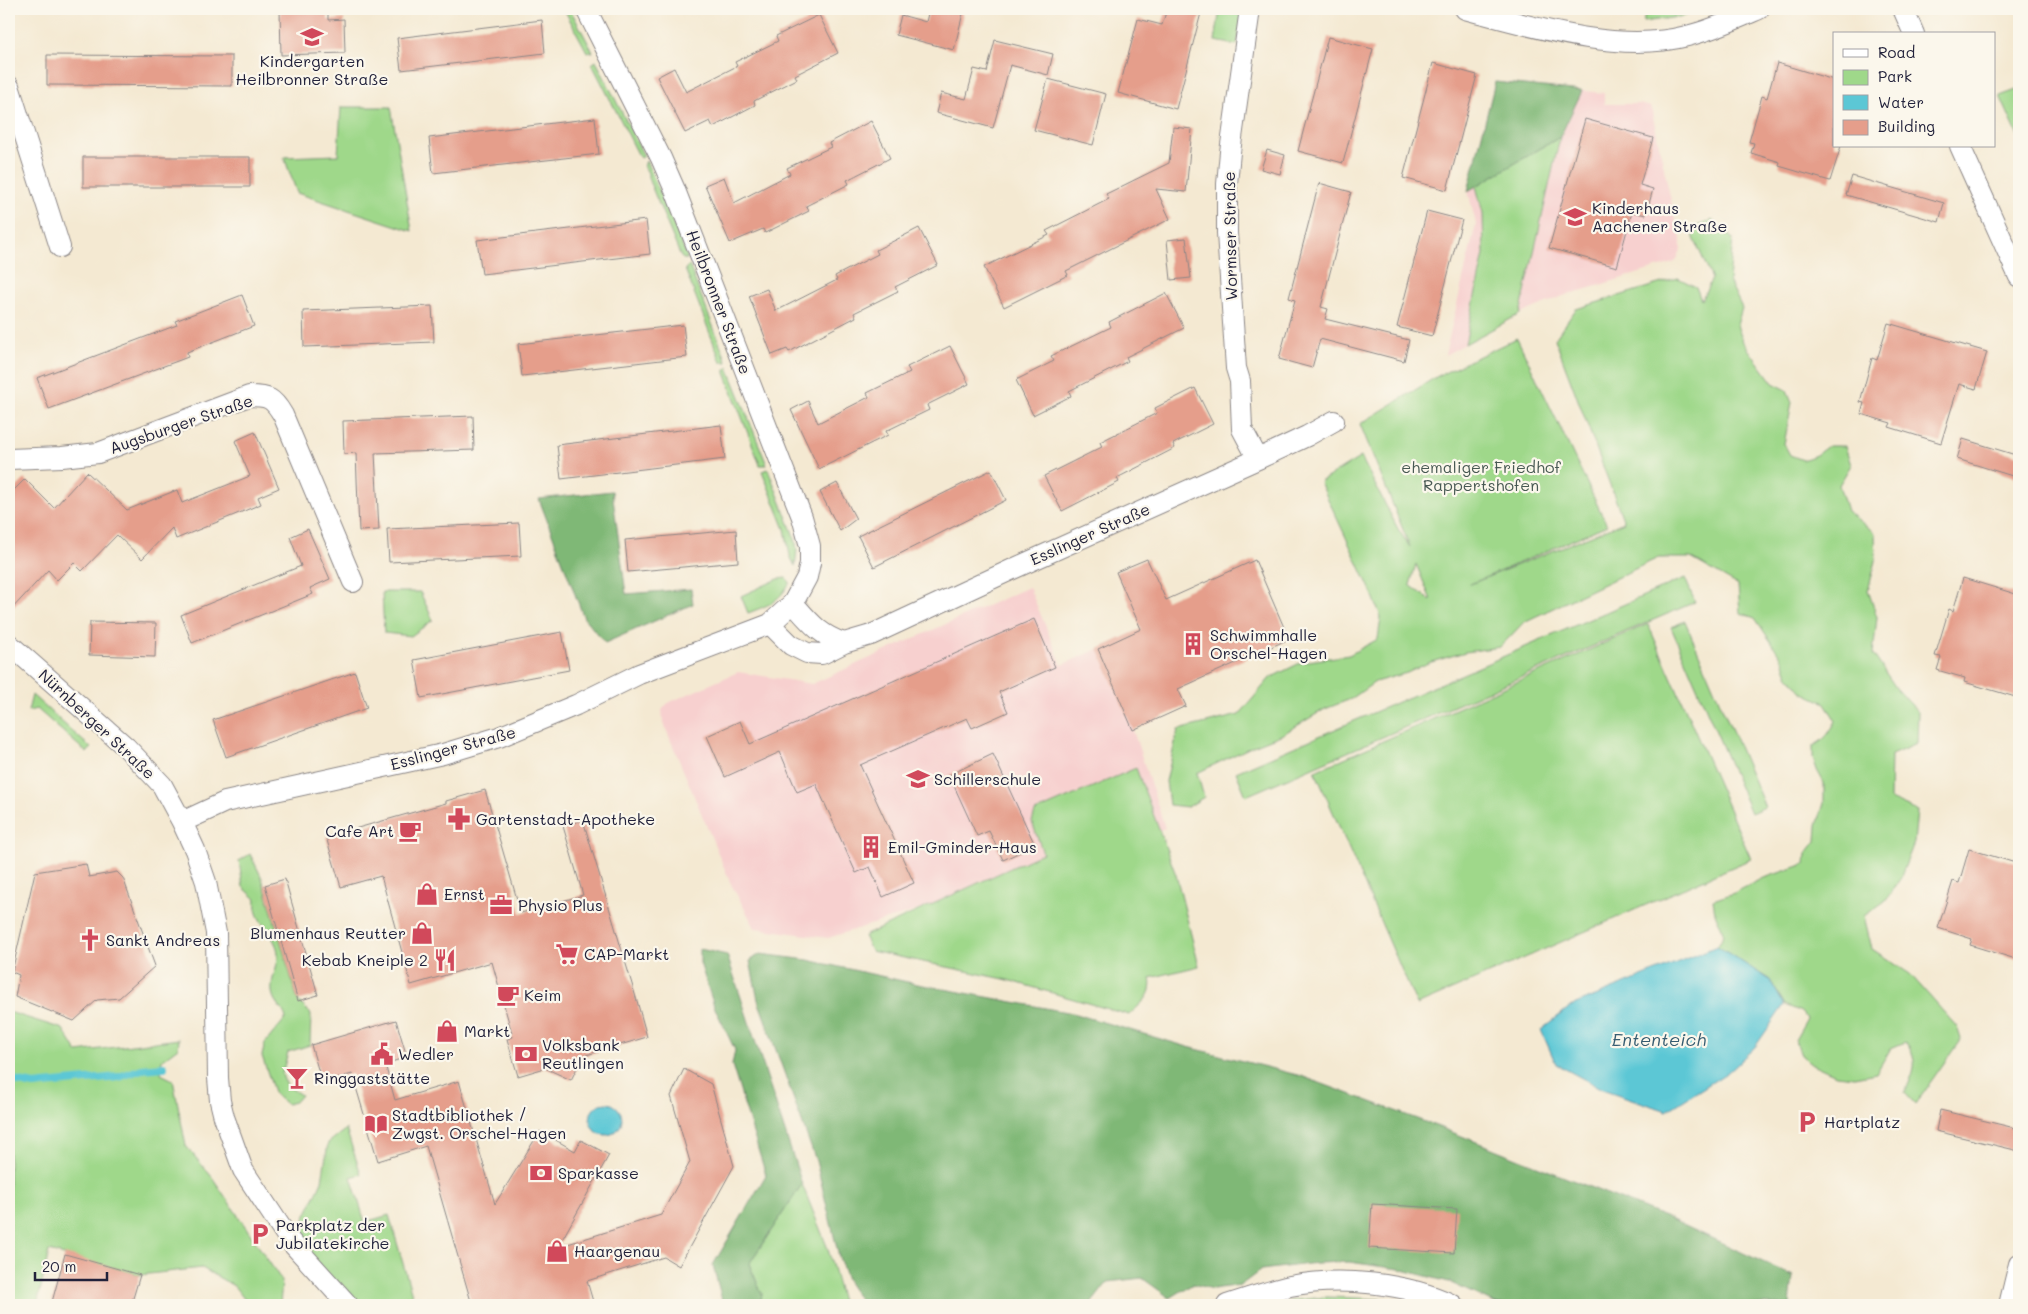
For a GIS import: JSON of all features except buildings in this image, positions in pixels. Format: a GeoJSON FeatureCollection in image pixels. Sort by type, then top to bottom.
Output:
{"type":"FeatureCollection","features":[{"type":"Feature","properties":{"kind":"street","name":"Heilbronner Straße"},"geometry":{"type":"LineString","coordinates":[[586,9],[671,182],[802,517],[810,546],[810,563],[807,577],[793,602]]}},
{"type":"Feature","properties":{"kind":"street","name":"Wormser Straße"},"geometry":{"type":"LineString","coordinates":[[1250,9],[1230,152],[1228,184],[1229,255],[1236,368],[1240,381],[1242,429],[1258,459]]}},
{"type":"Feature","properties":{"kind":"street"},"geometry":{"type":"LineString","coordinates":[[1465,9],[1527,26],[1585,37],[1646,42],[1687,36],[1759,9]]}},
{"type":"Feature","properties":{"kind":"street"},"geometry":{"type":"LineString","coordinates":[[1902,9],[1913,32]]}},
{"type":"Feature","properties":{"kind":"street"},"geometry":{"type":"LineString","coordinates":[[9,86],[60,247]]}},
{"type":"Feature","properties":{"kind":"street"},"geometry":{"type":"LineString","coordinates":[[1961,148],[2019,277]]}},
{"type":"Feature","properties":{"kind":"street","name":"Augsburger Straße"},"geometry":{"type":"LineString","coordinates":[[9,459],[62,457],[98,453],[250,396],[262,396],[275,400],[353,582]]}},
{"type":"Feature","properties":{"kind":"street","name":"Esslinger Straße"},"geometry":{"type":"LineString","coordinates":[[770,624],[791,645],[807,653],[822,654],[844,643],[871,635],[1049,552],[1258,459],[1307,436],[1334,420]]}},
{"type":"Feature","properties":{"kind":"street","name":"Esslinger Straße"},"geometry":{"type":"LineString","coordinates":[[182,822],[225,802],[444,754],[499,737],[576,705],[639,674],[770,624],[793,602]]}},
{"type":"Feature","properties":{"kind":"street"},"geometry":{"type":"LineString","coordinates":[[793,602],[812,624],[829,638],[844,643]]}},
{"type":"Feature","properties":{"kind":"street","name":"Nürnberger Straße"},"geometry":{"type":"LineString","coordinates":[[9,644],[126,747],[162,785],[182,822],[195,850],[206,882],[216,933],[218,1078],[220,1101],[224,1117],[243,1170],[290,1241],[348,1305]]}},
{"type":"Feature","properties":{"kind":"street"},"geometry":{"type":"LineString","coordinates":[[2009,1305],[2019,1264]]}},
{"type":"Feature","properties":{"kind":"street"},"geometry":{"type":"LineString","coordinates":[[1227,1305],[1291,1286],[1326,1282],[1389,1286],[1419,1293],[1453,1305]]}},
{"type":"Feature","properties":{"kind":"shaded area","name":"Kinderhaus Aachener Straße"},"geometry":{"type":"Polygon","coordinates":[[[1495,82],[1604,93],[1604,104],[1640,104],[1651,107],[1677,229],[1681,238],[1681,250],[1676,261],[1673,263],[1563,296],[1520,314],[1445,355],[1476,224],[1468,191],[1495,82]]]}},
{"type":"Feature","properties":{"kind":"shaded area","name":"Schillerschule"},"geometry":{"type":"Polygon","coordinates":[[[1029,587],[1062,665],[1098,649],[1133,730],[1165,828],[1079,860],[828,938],[755,928],[731,884],[663,722],[662,710],[668,703],[738,672],[812,684],[1029,587]]]}},
{"type":"Feature","properties":{"kind":"green space"},"geometry":{"type":"Polygon","coordinates":[[[564,9],[570,9],[593,52],[587,52],[564,9]]]}},
{"type":"Feature","properties":{"kind":"green space"},"geometry":{"type":"Polygon","coordinates":[[[1220,9],[1243,9],[1237,45],[1215,41],[1220,9]]]}},
{"type":"Feature","properties":{"kind":"green space"},"geometry":{"type":"Polygon","coordinates":[[[1647,9],[1704,9],[1685,16],[1643,22],[1647,9]]]}},
{"type":"Feature","properties":{"kind":"green space"},"geometry":{"type":"Polygon","coordinates":[[[596,61],[644,156],[641,158],[592,64],[596,61]]]}},
{"type":"Feature","properties":{"kind":"green space"},"geometry":{"type":"Polygon","coordinates":[[[1495,82],[1582,91],[1560,137],[1468,191],[1495,82]]]}},
{"type":"Feature","properties":{"kind":"green space"},"geometry":{"type":"Polygon","coordinates":[[[2019,89],[2019,138],[2000,96],[2019,89]]]}},
{"type":"Feature","properties":{"kind":"green space"},"geometry":{"type":"Polygon","coordinates":[[[341,107],[391,107],[412,231],[297,193],[284,157],[338,155],[341,107]]]}},
{"type":"Feature","properties":{"kind":"green space"},"geometry":{"type":"Polygon","coordinates":[[[1560,137],[1520,314],[1465,344],[1484,254],[1483,213],[1476,186],[1560,137]]]}},
{"type":"Feature","properties":{"kind":"green space"},"geometry":{"type":"Polygon","coordinates":[[[646,161],[688,259],[681,257],[648,178],[648,173],[644,166],[646,161]]]}},
{"type":"Feature","properties":{"kind":"green space","name":"ehemaliger Friedhof Rappertshofen"},"geometry":{"type":"Polygon","coordinates":[[[1712,220],[1733,239],[1729,281],[1742,308],[1737,325],[1743,342],[1773,383],[1787,390],[1792,402],[1784,444],[1790,455],[1803,460],[1816,455],[1828,446],[1845,446],[1851,465],[1839,485],[1847,511],[1875,533],[1876,561],[1868,590],[1877,617],[1873,654],[1896,688],[1918,712],[1917,744],[1891,755],[1890,799],[1917,811],[1914,843],[1900,879],[1885,901],[1864,916],[1872,949],[1910,974],[1957,1027],[1961,1039],[1915,1104],[1905,1093],[1913,1073],[1914,1061],[1913,1055],[1905,1042],[1891,1048],[1876,1073],[1854,1077],[1836,1075],[1812,1064],[1801,1055],[1795,1040],[1807,1019],[1802,1012],[1785,1005],[1770,980],[1717,946],[1721,941],[1723,932],[1715,913],[1713,900],[1734,893],[1761,879],[1805,864],[1806,854],[1816,841],[1817,826],[1824,803],[1824,783],[1813,758],[1813,746],[1827,735],[1836,721],[1825,703],[1802,692],[1788,675],[1783,660],[1755,618],[1740,613],[1738,585],[1691,558],[1658,558],[1524,622],[1500,647],[1465,652],[1428,663],[1407,673],[1375,682],[1351,699],[1325,709],[1283,734],[1197,773],[1204,797],[1188,807],[1169,805],[1166,781],[1178,730],[1239,715],[1270,678],[1302,662],[1349,655],[1378,639],[1381,617],[1371,591],[1320,482],[1361,457],[1398,529],[1410,547],[1360,424],[1436,377],[1517,338],[1607,525],[1468,585],[1624,522],[1555,339],[1576,309],[1678,278],[1696,287],[1701,300],[1712,279],[1690,229],[1712,220]],[[1416,564],[1410,585],[1431,600],[1416,564]]]}},
{"type":"Feature","properties":{"kind":"green space"},"geometry":{"type":"Polygon","coordinates":[[[689,265],[727,362],[721,362],[685,269],[689,265]]]}},
{"type":"Feature","properties":{"kind":"green space"},"geometry":{"type":"Polygon","coordinates":[[[728,367],[767,465],[760,465],[725,373],[728,367]]]}},
{"type":"Feature","properties":{"kind":"green space"},"geometry":{"type":"Polygon","coordinates":[[[768,469],[795,539],[797,550],[795,566],[790,556],[785,529],[762,471],[768,469]]]}},
{"type":"Feature","properties":{"kind":"green space"},"geometry":{"type":"Polygon","coordinates":[[[612,491],[626,594],[691,589],[693,604],[605,643],[584,618],[539,499],[612,491]]]}},
{"type":"Feature","properties":{"kind":"green space"},"geometry":{"type":"Polygon","coordinates":[[[786,578],[790,582],[782,594],[768,605],[748,613],[741,596],[778,579],[786,578]]]}},
{"type":"Feature","properties":{"kind":"green space"},"geometry":{"type":"Polygon","coordinates":[[[1685,578],[1695,602],[1246,796],[1236,772],[1685,578]]]}},
{"type":"Feature","properties":{"kind":"green space"},"geometry":{"type":"Polygon","coordinates":[[[382,592],[420,592],[433,620],[411,636],[384,633],[382,592]]]}},
{"type":"Feature","properties":{"kind":"green space"},"geometry":{"type":"Polygon","coordinates":[[[1685,621],[1765,807],[1751,813],[1671,627],[1685,621]]]}},
{"type":"Feature","properties":{"kind":"green space"},"geometry":{"type":"Polygon","coordinates":[[[1648,624],[1751,859],[1417,1005],[1315,771],[1648,624]]]}},
{"type":"Feature","properties":{"kind":"green space"},"geometry":{"type":"Polygon","coordinates":[[[32,695],[91,748],[87,753],[37,709],[28,711],[32,695]]]}},
{"type":"Feature","properties":{"kind":"green space"},"geometry":{"type":"Polygon","coordinates":[[[1136,768],[1176,875],[1199,966],[1150,978],[1150,990],[1146,999],[1129,1015],[1004,979],[871,951],[864,936],[1043,853],[1032,822],[1035,812],[1136,768]]]}},
{"type":"Feature","properties":{"kind":"green space"},"geometry":{"type":"Polygon","coordinates":[[[250,854],[262,878],[298,1001],[311,1014],[310,1045],[288,1052],[282,1074],[289,1087],[301,1095],[295,1102],[287,1104],[275,1095],[262,1056],[265,1043],[286,1018],[272,992],[278,956],[277,949],[272,937],[259,917],[256,899],[243,887],[239,861],[250,854]]]}},
{"type":"Feature","properties":{"kind":"green space"},"geometry":{"type":"Polygon","coordinates":[[[700,949],[727,955],[802,1184],[749,1264],[762,1294],[760,1305],[723,1304],[713,1265],[766,1175],[732,1065],[735,1050],[714,1006],[700,963],[700,949]]]}},
{"type":"Feature","properties":{"kind":"green space"},"geometry":{"type":"Polygon","coordinates":[[[760,954],[808,960],[912,983],[1072,1013],[1188,1047],[1301,1076],[1444,1129],[1670,1219],[1793,1276],[1790,1305],[1498,1305],[1449,1282],[1399,1269],[1349,1262],[1317,1263],[1261,1270],[1241,1285],[1213,1289],[1193,1284],[1170,1298],[1142,1278],[1108,1282],[1090,1305],[863,1305],[848,1282],[839,1257],[816,1161],[758,1000],[750,961],[760,954]]]}},
{"type":"Feature","properties":{"kind":"green space"},"geometry":{"type":"Polygon","coordinates":[[[9,1012],[63,1029],[77,1052],[179,1039],[178,1048],[162,1060],[161,1074],[173,1080],[186,1146],[212,1177],[282,1281],[280,1305],[249,1305],[234,1286],[202,1268],[140,1275],[49,1251],[37,1305],[9,1305],[9,1012]]]}},
{"type":"Feature","properties":{"kind":"green space"},"geometry":{"type":"Polygon","coordinates":[[[346,1129],[361,1174],[351,1177],[365,1222],[389,1215],[415,1305],[353,1305],[295,1239],[322,1181],[328,1143],[346,1129]]]}},
{"type":"Feature","properties":{"kind":"green space"},"geometry":{"type":"Polygon","coordinates":[[[802,1184],[828,1249],[843,1305],[760,1305],[762,1294],[749,1264],[802,1184]]]}},
{"type":"Feature","properties":{"kind":"green space"},"geometry":{"type":"Polygon","coordinates":[[[1326,1297],[1386,1299],[1407,1305],[1277,1305],[1295,1300],[1326,1297]]]}},
{"type":"Feature","properties":{"kind":"water","name":"Ententeich"},"geometry":{"type":"Polygon","coordinates":[[[1717,946],[1770,980],[1784,1005],[1755,1047],[1728,1072],[1667,1111],[1602,1089],[1556,1064],[1541,1030],[1571,1006],[1717,946]]]}},
{"type":"Feature","properties":{"kind":"water"},"geometry":{"type":"Polygon","coordinates":[[[606,1103],[612,1104],[617,1108],[621,1113],[621,1125],[617,1130],[612,1134],[606,1135],[600,1134],[595,1130],[591,1125],[590,1119],[591,1113],[595,1108],[600,1104],[606,1103]]]}},
{"type":"Feature","properties":{"kind":"waterway"},"geometry":{"type":"LineString","coordinates":[[9,1080],[34,1085],[119,1077],[142,1069],[164,1067]]}},
{"type":"Feature","properties":{"kind":"place","name":"Kindergarten Heilbronner Straße"},"geometry":{"type":"Point","coordinates":[312,37]}},
{"type":"Feature","properties":{"kind":"place","name":"Kinderhaus Aachener Straße"},"geometry":{"type":"Point","coordinates":[1575,217]}},
{"type":"Feature","properties":{"kind":"place","name":"Schwimmhalle Orschel-Hagen"},"geometry":{"type":"Point","coordinates":[1193,644]}},
{"type":"Feature","properties":{"kind":"place","name":"Schillerschule"},"geometry":{"type":"Point","coordinates":[918,779]}},
{"type":"Feature","properties":{"kind":"place","name":"Gartenstadt-Apotheke"},"geometry":{"type":"Point","coordinates":[459,819]}},
{"type":"Feature","properties":{"kind":"place","name":"Cafe Art"},"geometry":{"type":"Point","coordinates":[410,831]}},
{"type":"Feature","properties":{"kind":"place","name":"Emil-Gminder-Haus"},"geometry":{"type":"Point","coordinates":[871,847]}},
{"type":"Feature","properties":{"kind":"place","name":"Ernst"},"geometry":{"type":"Point","coordinates":[427,894]}},
{"type":"Feature","properties":{"kind":"place","name":"Physio Plus"},"geometry":{"type":"Point","coordinates":[501,905]}},
{"type":"Feature","properties":{"kind":"place","name":"Blumenhaus Reutter"},"geometry":{"type":"Point","coordinates":[422,933]}},
{"type":"Feature","properties":{"kind":"place","name":"Sankt Andreas"},"geometry":{"type":"Point","coordinates":[90,940]}},
{"type":"Feature","properties":{"kind":"place","name":"CAP-Markt"},"geometry":{"type":"Point","coordinates":[567,954]}},
{"type":"Feature","properties":{"kind":"place","name":"Kebab Kneiple 2"},"geometry":{"type":"Point","coordinates":[445,960]}},
{"type":"Feature","properties":{"kind":"place","name":"Keim"},"geometry":{"type":"Point","coordinates":[508,995]}},
{"type":"Feature","properties":{"kind":"place","name":"Markt"},"geometry":{"type":"Point","coordinates":[447,1031]}},
{"type":"Feature","properties":{"kind":"place","name":"Wedler"},"geometry":{"type":"Point","coordinates":[382,1054]}},
{"type":"Feature","properties":{"kind":"place","name":"Volksbank Reutlingen"},"geometry":{"type":"Point","coordinates":[526,1054]}},
{"type":"Feature","properties":{"kind":"place","name":"Ringgaststätte"},"geometry":{"type":"Point","coordinates":[297,1078]}},
{"type":"Feature","properties":{"kind":"place","name":"Hartplatz"},"geometry":{"type":"Point","coordinates":[1807,1122]}},
{"type":"Feature","properties":{"kind":"place","name":"Stadtbibliothek / Zwgst. Orschel-Hagen"},"geometry":{"type":"Point","coordinates":[376,1124]}},
{"type":"Feature","properties":{"kind":"place","name":"Sparkasse"},"geometry":{"type":"Point","coordinates":[541,1173]}},
{"type":"Feature","properties":{"kind":"place","name":"Parkplatz der Jubilatekirche"},"geometry":{"type":"Point","coordinates":[260,1234]}},
{"type":"Feature","properties":{"kind":"place","name":"Haargenau"},"geometry":{"type":"Point","coordinates":[557,1251]}}]}
